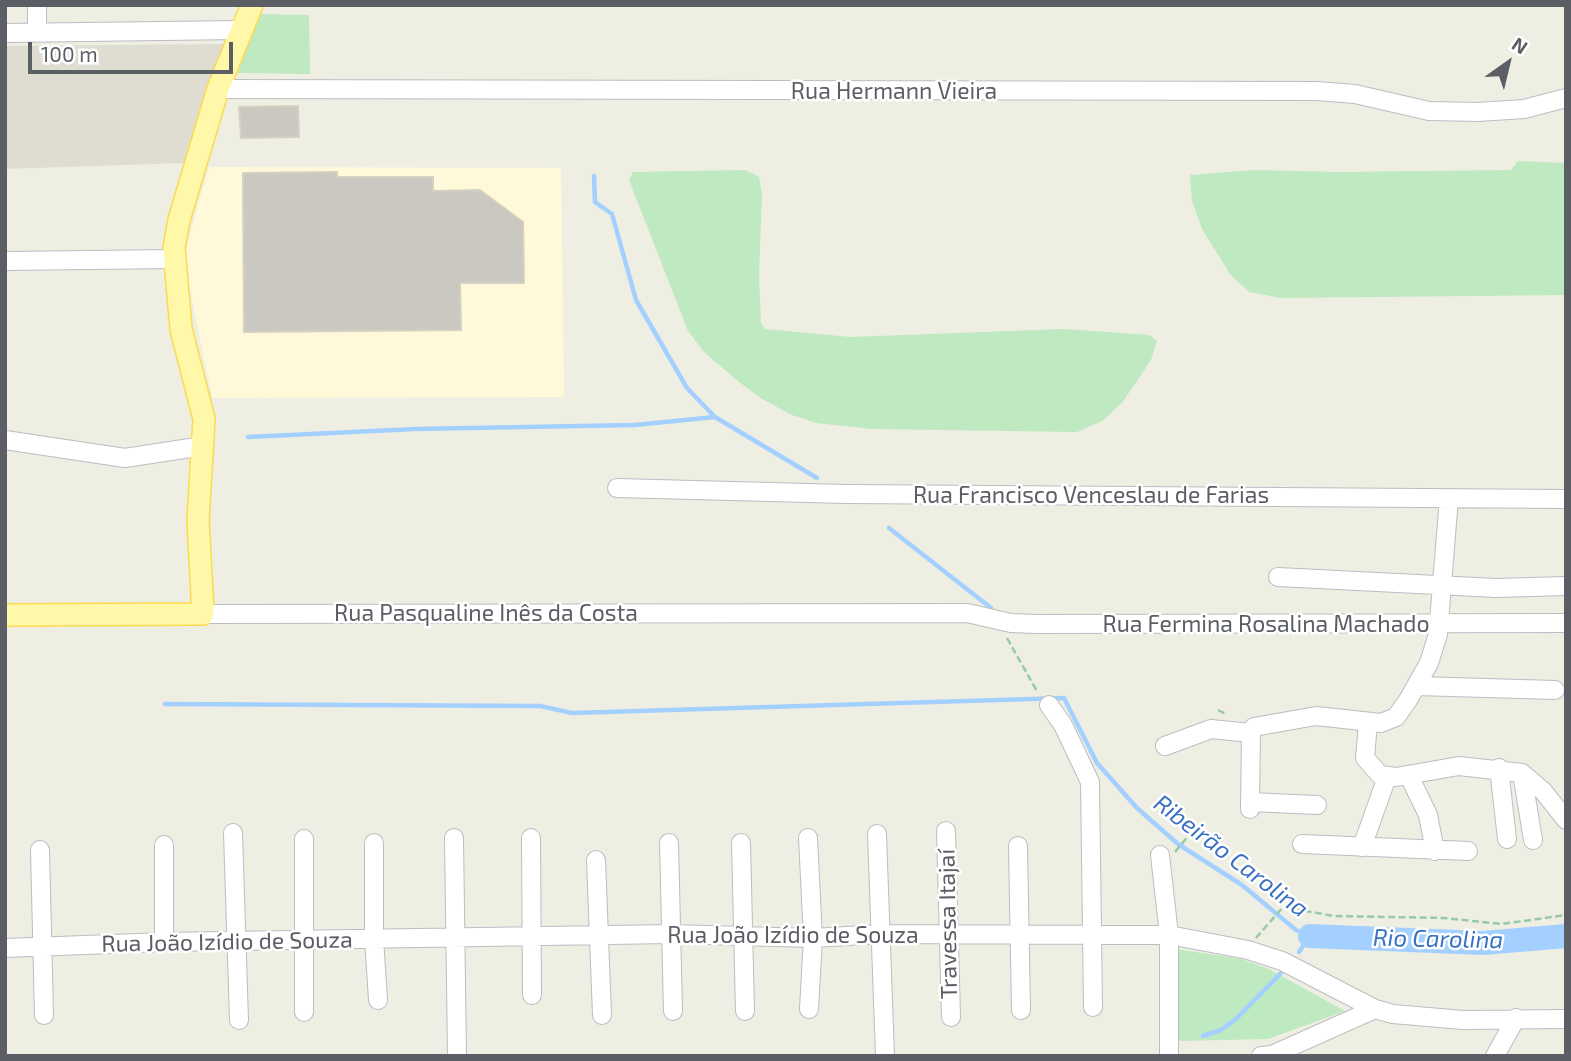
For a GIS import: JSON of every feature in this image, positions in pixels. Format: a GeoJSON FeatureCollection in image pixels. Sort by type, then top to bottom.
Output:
{"type":"FeatureCollection","features":[{"type":"Feature","properties":{"kind":"main road"},"geometry":{"type":"LineString","coordinates":[[202,614],[198,520],[204,419],[181,329],[174,259],[179,220],[218,89],[252,5]]}},
{"type":"Feature","properties":{"kind":"main road","name":"Rua Pasqualine Inês da Costa"},"geometry":{"type":"LineString","coordinates":[[5,615],[202,614]]}},
{"type":"Feature","properties":{"kind":"street"},"geometry":{"type":"LineString","coordinates":[[37,5],[37,33]]}},
{"type":"Feature","properties":{"kind":"street"},"geometry":{"type":"LineString","coordinates":[[5,33],[240,30]]}},
{"type":"Feature","properties":{"kind":"street","name":"Rua Hermann Vieira"},"geometry":{"type":"LineString","coordinates":[[218,89],[1317,91],[1355,94],[1429,111],[1478,112],[1524,109],[1566,99]]}},
{"type":"Feature","properties":{"kind":"street"},"geometry":{"type":"LineString","coordinates":[[5,261],[174,259]]}},
{"type":"Feature","properties":{"kind":"street"},"geometry":{"type":"LineString","coordinates":[[5,440],[125,458],[203,446]]}},
{"type":"Feature","properties":{"kind":"street","name":"Rua Francisco Venceslau de Farias"},"geometry":{"type":"LineString","coordinates":[[617,488],[847,494],[1566,499]]}},
{"type":"Feature","properties":{"kind":"street"},"geometry":{"type":"LineString","coordinates":[[1165,746],[1211,729],[1251,733],[1261,725],[1316,716],[1368,723],[1390,721],[1396,717],[1429,663],[1439,624],[1449,498]]}},
{"type":"Feature","properties":{"kind":"street"},"geometry":{"type":"LineString","coordinates":[[1278,577],[1444,585],[1566,586]]}},
{"type":"Feature","properties":{"kind":"street","name":"Rua Pasqualine Inês da Costa"},"geometry":{"type":"LineString","coordinates":[[202,614],[967,613]]}},
{"type":"Feature","properties":{"kind":"street","name":"Rua Fermina Rosalina Machado"},"geometry":{"type":"LineString","coordinates":[[967,613],[996,620],[1036,624],[1566,623]]}},
{"type":"Feature","properties":{"kind":"street"},"geometry":{"type":"LineString","coordinates":[[1417,685],[1555,690]]}},
{"type":"Feature","properties":{"kind":"street"},"geometry":{"type":"LineString","coordinates":[[1043,699],[1063,725],[1090,782],[1093,1007]]}},
{"type":"Feature","properties":{"kind":"street"},"geometry":{"type":"LineString","coordinates":[[1368,723],[1365,758],[1373,770],[1387,777],[1409,776],[1449,767],[1499,768],[1522,773],[1543,791],[1566,820]]}},
{"type":"Feature","properties":{"kind":"street"},"geometry":{"type":"LineString","coordinates":[[1251,733],[1250,805],[1317,805]]}},
{"type":"Feature","properties":{"kind":"street"},"geometry":{"type":"LineString","coordinates":[[1499,768],[1507,839]]}},
{"type":"Feature","properties":{"kind":"street"},"geometry":{"type":"LineString","coordinates":[[1522,773],[1533,840]]}},
{"type":"Feature","properties":{"kind":"street"},"geometry":{"type":"LineString","coordinates":[[1409,776],[1427,815],[1434,851]]}},
{"type":"Feature","properties":{"kind":"street"},"geometry":{"type":"LineString","coordinates":[[1362,847],[1387,777]]}},
{"type":"Feature","properties":{"kind":"street","name":"Travessa Itajaí"},"geometry":{"type":"LineString","coordinates":[[946,831],[951,1017]]}},
{"type":"Feature","properties":{"kind":"street"},"geometry":{"type":"LineString","coordinates":[[233,833],[239,1020]]}},
{"type":"Feature","properties":{"kind":"street"},"geometry":{"type":"LineString","coordinates":[[877,834],[885,1056]]}},
{"type":"Feature","properties":{"kind":"street"},"geometry":{"type":"LineString","coordinates":[[454,838],[457,1056]]}},
{"type":"Feature","properties":{"kind":"street"},"geometry":{"type":"LineString","coordinates":[[531,838],[532,995]]}},
{"type":"Feature","properties":{"kind":"street"},"geometry":{"type":"LineString","coordinates":[[808,838],[813,938],[809,1009]]}},
{"type":"Feature","properties":{"kind":"street"},"geometry":{"type":"LineString","coordinates":[[304,839],[304,1012]]}},
{"type":"Feature","properties":{"kind":"street"},"geometry":{"type":"LineString","coordinates":[[374,843],[374,938],[378,1000]]}},
{"type":"Feature","properties":{"kind":"street"},"geometry":{"type":"LineString","coordinates":[[669,843],[673,1010]]}},
{"type":"Feature","properties":{"kind":"street"},"geometry":{"type":"LineString","coordinates":[[741,843],[744,1011]]}},
{"type":"Feature","properties":{"kind":"street"},"geometry":{"type":"LineString","coordinates":[[1302,844],[1468,851]]}},
{"type":"Feature","properties":{"kind":"street"},"geometry":{"type":"LineString","coordinates":[[164,845],[164,942]]}},
{"type":"Feature","properties":{"kind":"street"},"geometry":{"type":"LineString","coordinates":[[1018,846],[1021,1010]]}},
{"type":"Feature","properties":{"kind":"street"},"geometry":{"type":"LineString","coordinates":[[40,850],[44,1015]]}},
{"type":"Feature","properties":{"kind":"street"},"geometry":{"type":"LineString","coordinates":[[1165,859],[1169,1056]]}},
{"type":"Feature","properties":{"kind":"street"},"geometry":{"type":"LineString","coordinates":[[596,860],[602,1015]]}},
{"type":"Feature","properties":{"kind":"street","name":"Rua João Izídio de Souza"},"geometry":{"type":"LineString","coordinates":[[5,948],[164,942],[671,934],[813,938],[881,934],[949,937],[1018,933],[1168,935],[1248,950],[1282,961],[1375,1009],[1409,1017],[1566,1018]]}},
{"type":"Feature","properties":{"kind":"street"},"geometry":{"type":"LineString","coordinates":[[1261,1056],[1298,1050],[1375,1009]]}},
{"type":"Feature","properties":{"kind":"street"},"geometry":{"type":"LineString","coordinates":[[1495,1056],[1516,1018]]}},
{"type":"Feature","properties":{"kind":"path"},"geometry":{"type":"LineString","coordinates":[[996,620],[1043,699]]}},
{"type":"Feature","properties":{"kind":"path"},"geometry":{"type":"LineString","coordinates":[[1165,859],[1190,834]]}},
{"type":"Feature","properties":{"kind":"path"},"geometry":{"type":"LineString","coordinates":[[1267,925],[1283,908],[1334,916],[1444,918],[1503,924],[1566,915]]}},
{"type":"Feature","properties":{"kind":"shaded area"},"geometry":{"type":"Polygon","coordinates":[[[227,44],[184,163],[5,169],[5,46],[227,44]]]}},
{"type":"Feature","properties":{"kind":"shaded area"},"geometry":{"type":"Polygon","coordinates":[[[209,167],[561,168],[564,397],[212,398],[187,274],[186,248],[209,167]]]}},
{"type":"Feature","properties":{"kind":"green space"},"geometry":{"type":"Polygon","coordinates":[[[258,14],[309,15],[310,74],[238,73],[258,14]]]}},
{"type":"Feature","properties":{"kind":"green space"},"geometry":{"type":"Polygon","coordinates":[[[1518,161],[1566,163],[1566,295],[1281,298],[1249,292],[1230,274],[1202,229],[1192,201],[1190,175],[1254,170],[1511,170],[1518,161]]]}},
{"type":"Feature","properties":{"kind":"green space"},"geometry":{"type":"Polygon","coordinates":[[[745,170],[759,177],[762,194],[759,274],[761,323],[765,329],[850,337],[1064,329],[1149,335],[1157,341],[1151,360],[1122,403],[1102,421],[1077,432],[872,429],[816,423],[792,415],[760,398],[738,381],[704,352],[688,331],[629,180],[633,172],[745,170]]]}},
{"type":"Feature","properties":{"kind":"green space"},"geometry":{"type":"Polygon","coordinates":[[[1176,949],[1241,959],[1269,969],[1345,1011],[1268,1039],[1178,1041],[1176,949]]]}},
{"type":"Feature","properties":{"kind":"building"},"geometry":{"type":"Polygon","coordinates":[[[298,106],[299,137],[241,138],[239,107],[298,106]]]}},
{"type":"Feature","properties":{"kind":"building"},"geometry":{"type":"Polygon","coordinates":[[[337,172],[337,177],[433,177],[433,191],[480,190],[523,222],[524,283],[460,283],[461,330],[244,332],[243,173],[337,172]]]}},
{"type":"Feature","properties":{"kind":"waterway","name":"Ribeirão Carolina"},"geometry":{"type":"LineString","coordinates":[[594,176],[595,202],[612,214],[636,300],[687,388],[715,417],[817,478]]}},
{"type":"Feature","properties":{"kind":"waterway"},"geometry":{"type":"LineString","coordinates":[[248,437],[415,429],[635,425],[715,417]]}},
{"type":"Feature","properties":{"kind":"waterway","name":"Ribeirão Carolina"},"geometry":{"type":"LineString","coordinates":[[889,528],[991,608]]}},
{"type":"Feature","properties":{"kind":"waterway"},"geometry":{"type":"LineString","coordinates":[[165,704],[540,706],[572,713],[1064,698],[1097,763],[1137,808],[1178,844],[1242,885],[1296,930],[1310,936],[1299,952]]}},
{"type":"Feature","properties":{"kind":"waterway","name":"Rio Carolina"},"geometry":{"type":"LineString","coordinates":[[1310,936],[1483,943],[1566,936]]}},
{"type":"Feature","properties":{"kind":"waterway"},"geometry":{"type":"LineString","coordinates":[[1203,1036],[1221,1030],[1237,1018],[1281,973]]}}]}
